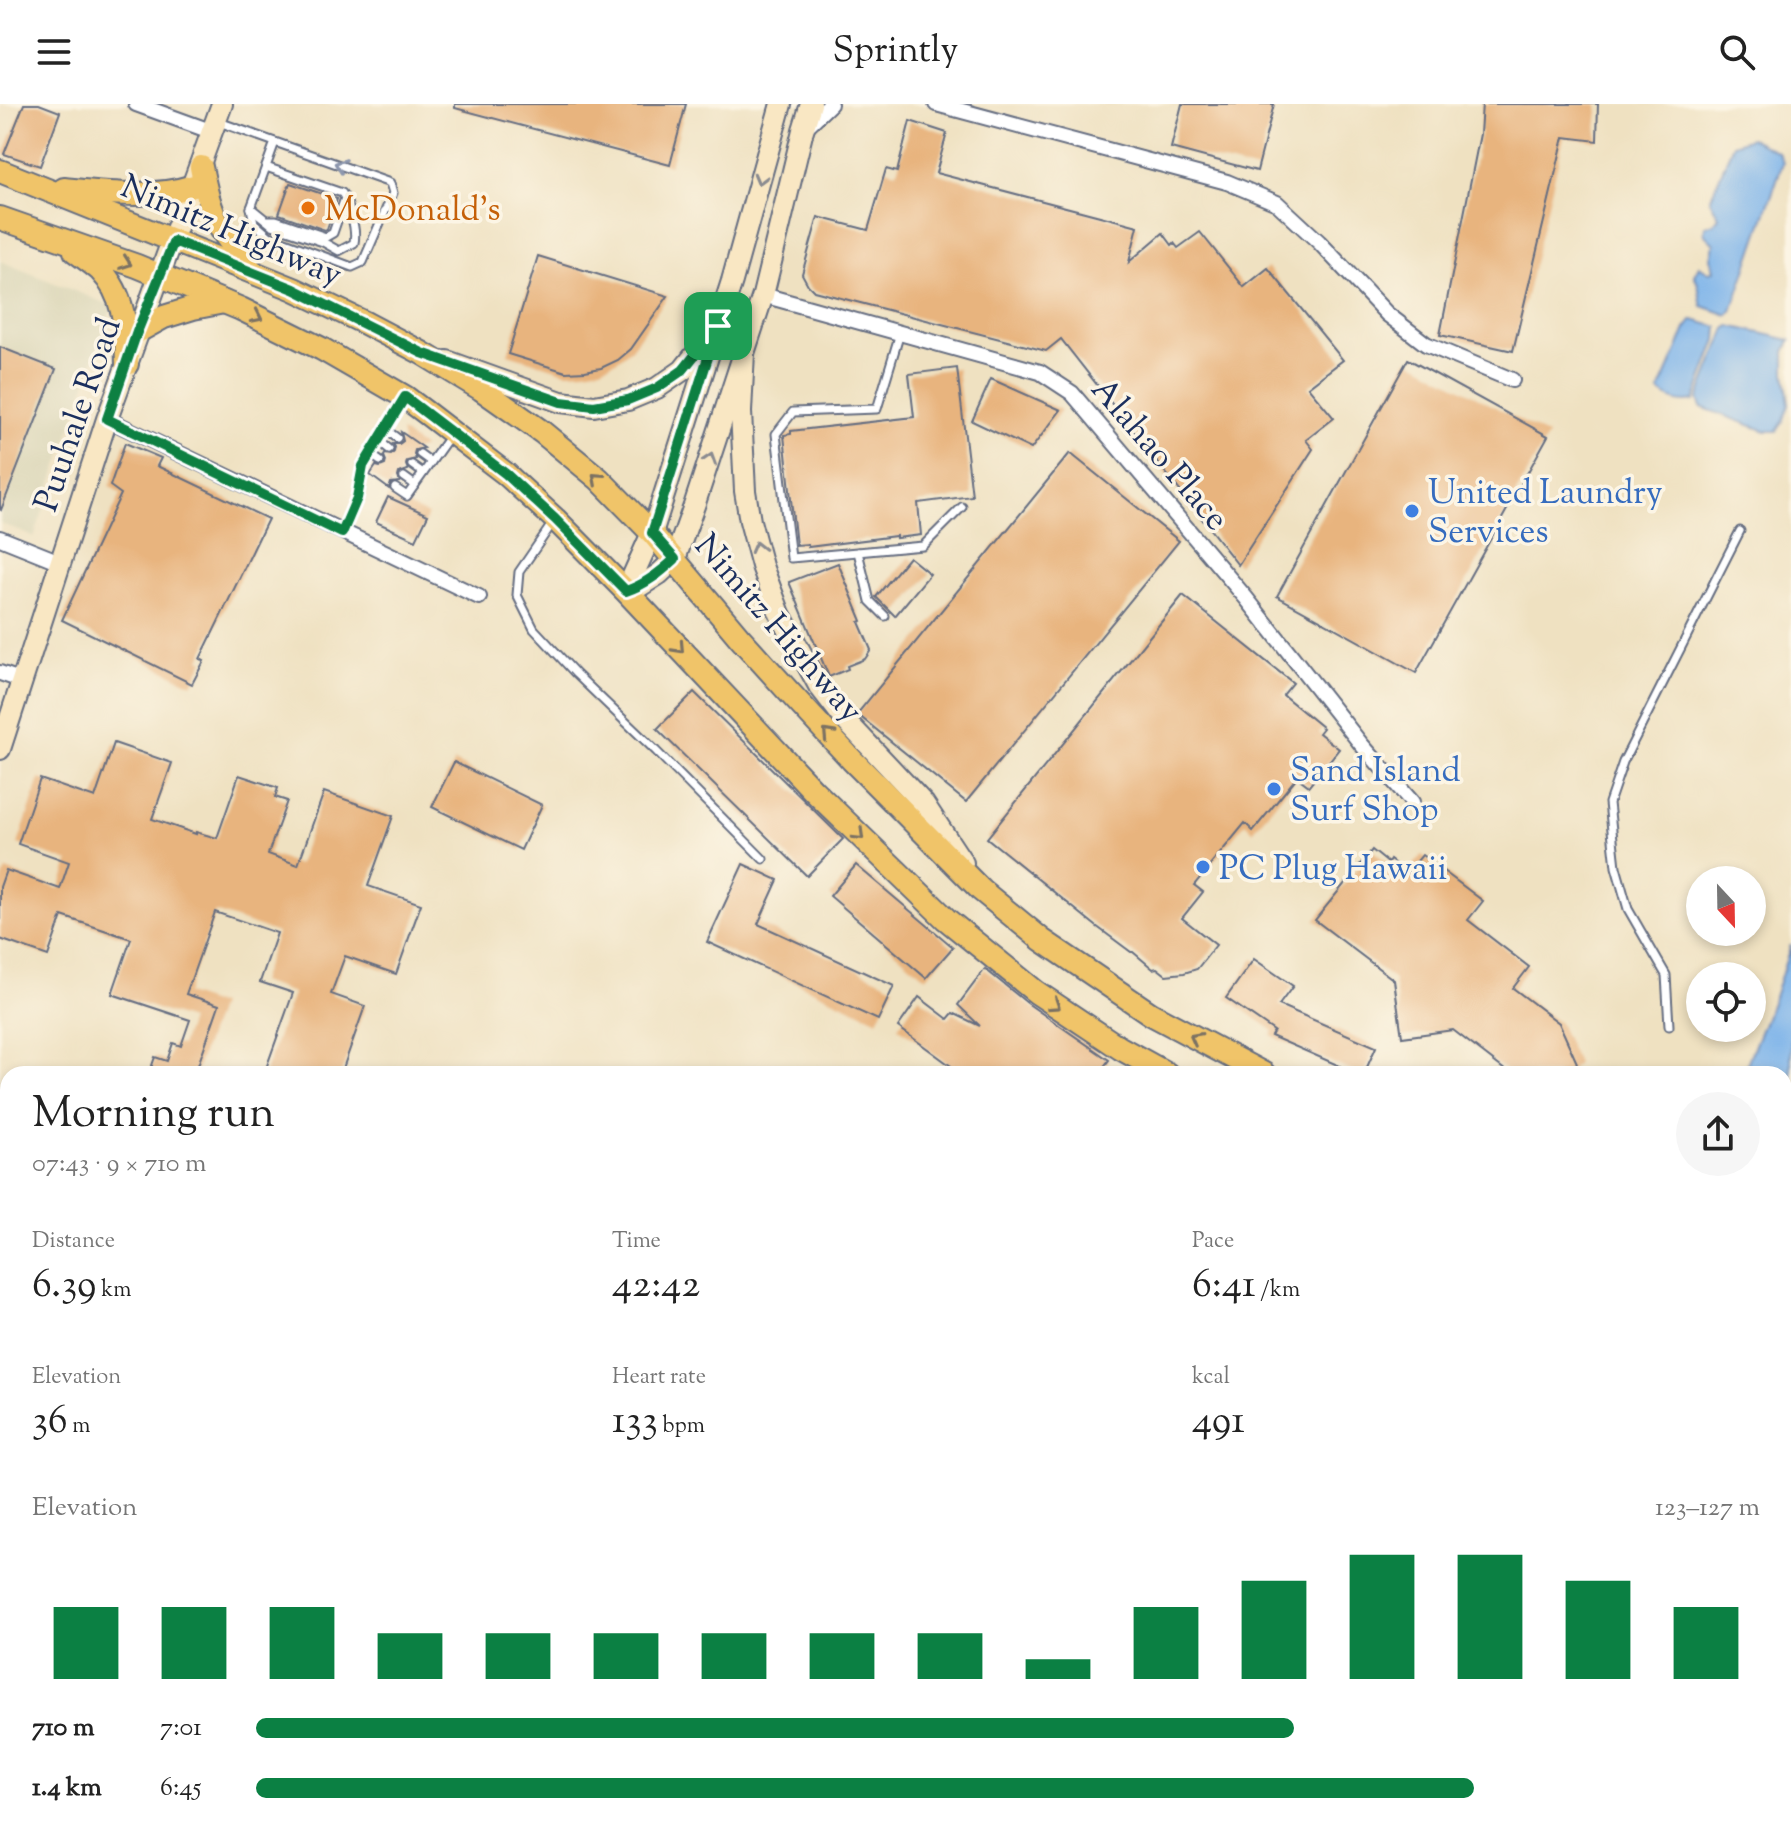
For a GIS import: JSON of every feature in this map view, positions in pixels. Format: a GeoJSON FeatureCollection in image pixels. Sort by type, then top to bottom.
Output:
{"type":"FeatureCollection","features":[{"type":"Feature","properties":{"kind":"main road"},"geometry":{"type":"LineString","coordinates":[[626,591],[652,533],[718,326],[781,104]]}},
{"type":"Feature","properties":{"kind":"main road"},"geometry":{"type":"LineString","coordinates":[[626,591],[659,574],[675,559],[763,295],[811,104]]}},
{"type":"Feature","properties":{"kind":"main road","name":"Puuhale Road"},"geometry":{"type":"LineString","coordinates":[[0,749],[107,419],[217,119]]}},
{"type":"Feature","properties":{"kind":"main road","name":"Nimitz Highway"},"geometry":{"type":"LineString","coordinates":[[0,171],[294,289],[351,316],[422,353],[542,432],[599,479],[652,533],[779,681],[852,760],[981,890],[1042,940],[1151,1014],[1249,1066]]}},
{"type":"Feature","properties":{"kind":"main road"},"geometry":{"type":"LineString","coordinates":[[43,187],[150,193],[180,190],[197,176],[218,223],[254,273]]}},
{"type":"Feature","properties":{"kind":"main road","name":"Nimitz Highway"},"geometry":{"type":"LineString","coordinates":[[0,218],[224,302],[322,349],[405,397],[506,474],[555,519],[813,790],[946,919],[1036,992],[1153,1066]]}},
{"type":"Feature","properties":{"kind":"main road"},"geometry":{"type":"LineString","coordinates":[[62,240],[101,272],[119,297],[126,332],[127,364]]}},
{"type":"Feature","properties":{"kind":"main road"},"geometry":{"type":"LineString","coordinates":[[137,332],[164,317],[224,302]]}},
{"type":"Feature","properties":{"kind":"main road"},"geometry":{"type":"LineString","coordinates":[[422,353],[561,402],[594,406],[628,400],[657,388],[683,370],[718,326]]}},
{"type":"Feature","properties":{"kind":"main road"},"geometry":{"type":"LineString","coordinates":[[744,352],[741,412],[745,491],[762,566],[780,614],[819,686],[846,721],[924,804],[981,890]]}},
{"type":"Feature","properties":{"kind":"street"},"geometry":{"type":"LineString","coordinates":[[136,104],[217,119]]}},
{"type":"Feature","properties":{"kind":"street"},"geometry":{"type":"LineString","coordinates":[[803,130],[830,104]]}},
{"type":"Feature","properties":{"kind":"street"},"geometry":{"type":"LineString","coordinates":[[936,104],[1227,182],[1277,203],[1387,314],[1426,344],[1512,380]]}},
{"type":"Feature","properties":{"kind":"street","name":"Alahao Place"},"geometry":{"type":"LineString","coordinates":[[763,295],[1040,372],[1072,393],[1246,598],[1361,744],[1412,802]]}},
{"type":"Feature","properties":{"kind":"street"},"geometry":{"type":"LineString","coordinates":[[107,419],[479,597]]}},
{"type":"Feature","properties":{"kind":"street"},"geometry":{"type":"LineString","coordinates":[[0,538],[60,562]]}},
{"type":"Feature","properties":{"kind":"street"},"geometry":{"type":"LineString","coordinates":[[0,673],[23,681]]}},
{"type":"Feature","properties":{"kind":"lane"},"geometry":{"type":"LineString","coordinates":[[217,119],[390,183],[393,193],[363,262],[352,267],[269,236],[254,223],[251,208],[275,142]]}},
{"type":"Feature","properties":{"kind":"lane"},"geometry":{"type":"LineString","coordinates":[[251,208],[272,225],[323,242],[339,251],[354,243],[355,229],[342,193],[266,167]]}},
{"type":"Feature","properties":{"kind":"lane"},"geometry":{"type":"LineString","coordinates":[[267,220],[276,220],[326,237],[333,233],[345,198]]}},
{"type":"Feature","properties":{"kind":"lane"},"geometry":{"type":"LineString","coordinates":[[900,333],[877,409],[793,412],[776,434],[791,558],[923,546],[962,507]]}},
{"type":"Feature","properties":{"kind":"lane"},"geometry":{"type":"LineString","coordinates":[[342,533],[357,498],[363,466],[405,397]]}},
{"type":"Feature","properties":{"kind":"lane"},"geometry":{"type":"LineString","coordinates":[[385,429],[397,438]]}},
{"type":"Feature","properties":{"kind":"lane"},"geometry":{"type":"LineString","coordinates":[[395,488],[407,496],[452,433]]}},
{"type":"Feature","properties":{"kind":"lane"},"geometry":{"type":"LineString","coordinates":[[378,440],[389,449]]}},
{"type":"Feature","properties":{"kind":"lane"},"geometry":{"type":"LineString","coordinates":[[370,454],[380,461]]}},
{"type":"Feature","properties":{"kind":"lane"},"geometry":{"type":"LineString","coordinates":[[420,454],[431,462]]}},
{"type":"Feature","properties":{"kind":"lane"},"geometry":{"type":"LineString","coordinates":[[412,465],[423,473]]}},
{"type":"Feature","properties":{"kind":"lane"},"geometry":{"type":"LineString","coordinates":[[363,466],[372,472]]}},
{"type":"Feature","properties":{"kind":"lane"},"geometry":{"type":"LineString","coordinates":[[404,477],[415,485]]}},
{"type":"Feature","properties":{"kind":"lane"},"geometry":{"type":"LineString","coordinates":[[555,519],[519,572],[517,595],[534,629],[763,859]]}},
{"type":"Feature","properties":{"kind":"lane"},"geometry":{"type":"LineString","coordinates":[[1669,1026],[1666,975],[1628,909],[1616,867],[1609,803],[1623,762],[1740,531]]}},
{"type":"Feature","properties":{"kind":"lane"},"geometry":{"type":"LineString","coordinates":[[858,552],[870,601],[885,616]]}},
{"type":"Feature","properties":{"kind":"shaded area"},"geometry":{"type":"Polygon","coordinates":[[[0,261],[112,306],[34,537],[0,523],[0,261]]]}},
{"type":"Feature","properties":{"kind":"water"},"geometry":{"type":"Polygon","coordinates":[[[1750,138],[1778,152],[1783,162],[1732,311],[1728,315],[1702,306],[1694,275],[1699,266],[1709,272],[1714,271],[1711,258],[1714,244],[1704,234],[1705,226],[1719,217],[1710,200],[1733,144],[1750,138]]]}},
{"type":"Feature","properties":{"kind":"water"},"geometry":{"type":"Polygon","coordinates":[[[1693,320],[1718,327],[1717,340],[1694,401],[1680,402],[1659,392],[1686,329],[1693,320]]]}},
{"type":"Feature","properties":{"kind":"water"},"geometry":{"type":"Polygon","coordinates":[[[1730,326],[1790,340],[1785,352],[1789,405],[1777,431],[1766,431],[1701,407],[1698,399],[1726,329],[1730,326]]]}},
{"type":"Feature","properties":{"kind":"water"},"geometry":{"type":"Polygon","coordinates":[[[1791,945],[1791,1066],[1746,1066],[1756,1042],[1766,1042],[1766,1017],[1791,945]]]}},
{"type":"Feature","properties":{"kind":"building"},"geometry":{"type":"Polygon","coordinates":[[[24,104],[39,104],[60,112],[40,166],[4,154],[24,104]]]}},
{"type":"Feature","properties":{"kind":"building"},"geometry":{"type":"Polygon","coordinates":[[[455,104],[686,104],[670,165],[455,108],[455,104]]]}},
{"type":"Feature","properties":{"kind":"building"},"geometry":{"type":"Polygon","coordinates":[[[1182,104],[1274,104],[1257,171],[1171,148],[1182,104]]]}},
{"type":"Feature","properties":{"kind":"building"},"geometry":{"type":"Polygon","coordinates":[[[1482,104],[1598,104],[1597,141],[1564,137],[1513,351],[1440,335],[1480,134],[1482,104]]]}},
{"type":"Feature","properties":{"kind":"building"},"geometry":{"type":"Polygon","coordinates":[[[910,121],[947,133],[936,173],[1138,226],[1129,262],[1163,233],[1178,248],[1200,232],[1244,287],[1268,268],[1343,360],[1308,387],[1334,418],[1306,440],[1313,449],[1238,565],[1061,339],[1046,351],[814,291],[808,285],[802,274],[818,217],[868,230],[886,169],[897,172],[910,121]]]}},
{"type":"Feature","properties":{"kind":"building","name":"McDonald's"},"geometry":{"type":"Polygon","coordinates":[[[290,183],[337,199],[327,229],[279,214],[290,183]]]}},
{"type":"Feature","properties":{"kind":"building"},"geometry":{"type":"Polygon","coordinates":[[[538,256],[668,296],[631,349],[618,360],[601,368],[566,372],[508,354],[538,256]]]}},
{"type":"Feature","properties":{"kind":"building"},"geometry":{"type":"Polygon","coordinates":[[[0,347],[56,369],[1,510],[0,509],[0,347]]]}},
{"type":"Feature","properties":{"kind":"building"},"geometry":{"type":"Polygon","coordinates":[[[1408,359],[1548,436],[1416,673],[1277,596],[1408,359]]]}},
{"type":"Feature","properties":{"kind":"building"},"geometry":{"type":"Polygon","coordinates":[[[957,368],[972,496],[918,503],[921,535],[808,547],[808,544],[796,545],[784,435],[791,434],[791,431],[914,417],[909,374],[957,368]]]}},
{"type":"Feature","properties":{"kind":"building"},"geometry":{"type":"Polygon","coordinates":[[[991,379],[1061,410],[1031,449],[972,421],[991,379]]]}},
{"type":"Feature","properties":{"kind":"building"},"geometry":{"type":"Polygon","coordinates":[[[401,432],[424,448],[415,450],[416,459],[407,461],[408,470],[399,473],[400,482],[391,483],[389,489],[370,475],[376,466],[385,465],[384,456],[394,452],[393,444],[403,441],[401,432]]]}},
{"type":"Feature","properties":{"kind":"building"},"geometry":{"type":"Polygon","coordinates":[[[125,443],[161,458],[157,466],[268,519],[200,659],[204,661],[192,684],[62,620],[121,494],[110,486],[125,443]]]}},
{"type":"Feature","properties":{"kind":"building"},"geometry":{"type":"Polygon","coordinates":[[[1070,453],[1179,541],[966,802],[857,714],[1070,453]]]}},
{"type":"Feature","properties":{"kind":"building"},"geometry":{"type":"Polygon","coordinates":[[[388,497],[428,515],[416,540],[376,522],[388,497]]]}},
{"type":"Feature","properties":{"kind":"building"},"geometry":{"type":"Polygon","coordinates":[[[909,557],[930,574],[895,616],[876,597],[909,557]]]}},
{"type":"Feature","properties":{"kind":"building"},"geometry":{"type":"Polygon","coordinates":[[[838,563],[871,650],[865,659],[829,677],[789,582],[838,563]]]}},
{"type":"Feature","properties":{"kind":"building"},"geometry":{"type":"Polygon","coordinates":[[[1183,595],[1293,683],[1283,695],[1323,728],[1319,733],[1339,749],[1309,786],[1297,777],[1253,831],[1245,823],[1194,885],[1203,892],[1182,918],[1216,945],[1197,969],[1166,975],[1157,968],[1153,969],[1096,926],[987,838],[1183,595]]]}},
{"type":"Feature","properties":{"kind":"building"},"geometry":{"type":"Polygon","coordinates":[[[694,692],[843,839],[807,876],[657,729],[694,692]]]}},
{"type":"Feature","properties":{"kind":"building"},"geometry":{"type":"Polygon","coordinates":[[[114,743],[172,763],[152,819],[196,834],[217,838],[239,775],[278,788],[275,797],[287,801],[268,854],[298,865],[324,792],[393,816],[368,886],[421,904],[396,974],[345,956],[331,994],[365,1006],[344,1066],[267,1066],[293,993],[260,982],[277,933],[215,912],[186,994],[219,1005],[198,1066],[152,1066],[155,1057],[167,1061],[173,1043],[181,1046],[190,1020],[112,994],[131,939],[62,916],[48,956],[0,939],[0,887],[6,870],[60,889],[69,862],[18,844],[40,779],[95,798],[114,743]]]}},
{"type":"Feature","properties":{"kind":"building"},"geometry":{"type":"Polygon","coordinates":[[[454,762],[542,805],[521,850],[432,807],[454,762]]]}},
{"type":"Feature","properties":{"kind":"building"},"geometry":{"type":"Polygon","coordinates":[[[1372,850],[1407,873],[1422,855],[1483,901],[1468,920],[1529,967],[1513,988],[1559,1023],[1577,1063],[1575,1066],[1500,1066],[1453,1030],[1402,1037],[1394,980],[1315,920],[1372,850]]]}},
{"type":"Feature","properties":{"kind":"building"},"geometry":{"type":"Polygon","coordinates":[[[743,864],[778,880],[758,924],[894,986],[878,1020],[707,942],[743,864]]]}},
{"type":"Feature","properties":{"kind":"building"},"geometry":{"type":"Polygon","coordinates":[[[856,865],[953,947],[926,978],[830,896],[856,865]]]}},
{"type":"Feature","properties":{"kind":"building"},"geometry":{"type":"Polygon","coordinates":[[[1254,959],[1293,986],[1279,1005],[1376,1047],[1368,1066],[1340,1066],[1271,1036],[1274,1031],[1226,998],[1254,959]]]}},
{"type":"Feature","properties":{"kind":"building"},"geometry":{"type":"Polygon","coordinates":[[[985,969],[1027,1003],[1109,1060],[1104,1066],[951,1066],[898,1027],[919,997],[948,1019],[953,1013],[980,1026],[958,1005],[985,969]]]}},
{"type":"Feature","properties":{"kind":"place","name":"McDonald's"},"geometry":{"type":"Point","coordinates":[308,208]}},
{"type":"Feature","properties":{"kind":"place","name":"United Laundry Services"},"geometry":{"type":"Point","coordinates":[1412,511]}},
{"type":"Feature","properties":{"kind":"place","name":"Sand Island Surf Shop"},"geometry":{"type":"Point","coordinates":[1274,789]}},
{"type":"Feature","properties":{"kind":"place","name":"PC Plug Hawaii"},"geometry":{"type":"Point","coordinates":[1203,867]}},
{"type":"Feature","properties":{"kind":"route"},"geometry":{"type":"LineString","coordinates":[[174,241],[294,289],[422,353],[561,402],[594,406],[628,400],[657,388],[683,370],[718,326],[652,533],[675,559],[659,574],[626,591],[506,474],[405,397],[363,466],[357,498],[342,533],[107,419],[137,332],[174,241]]}}]}
